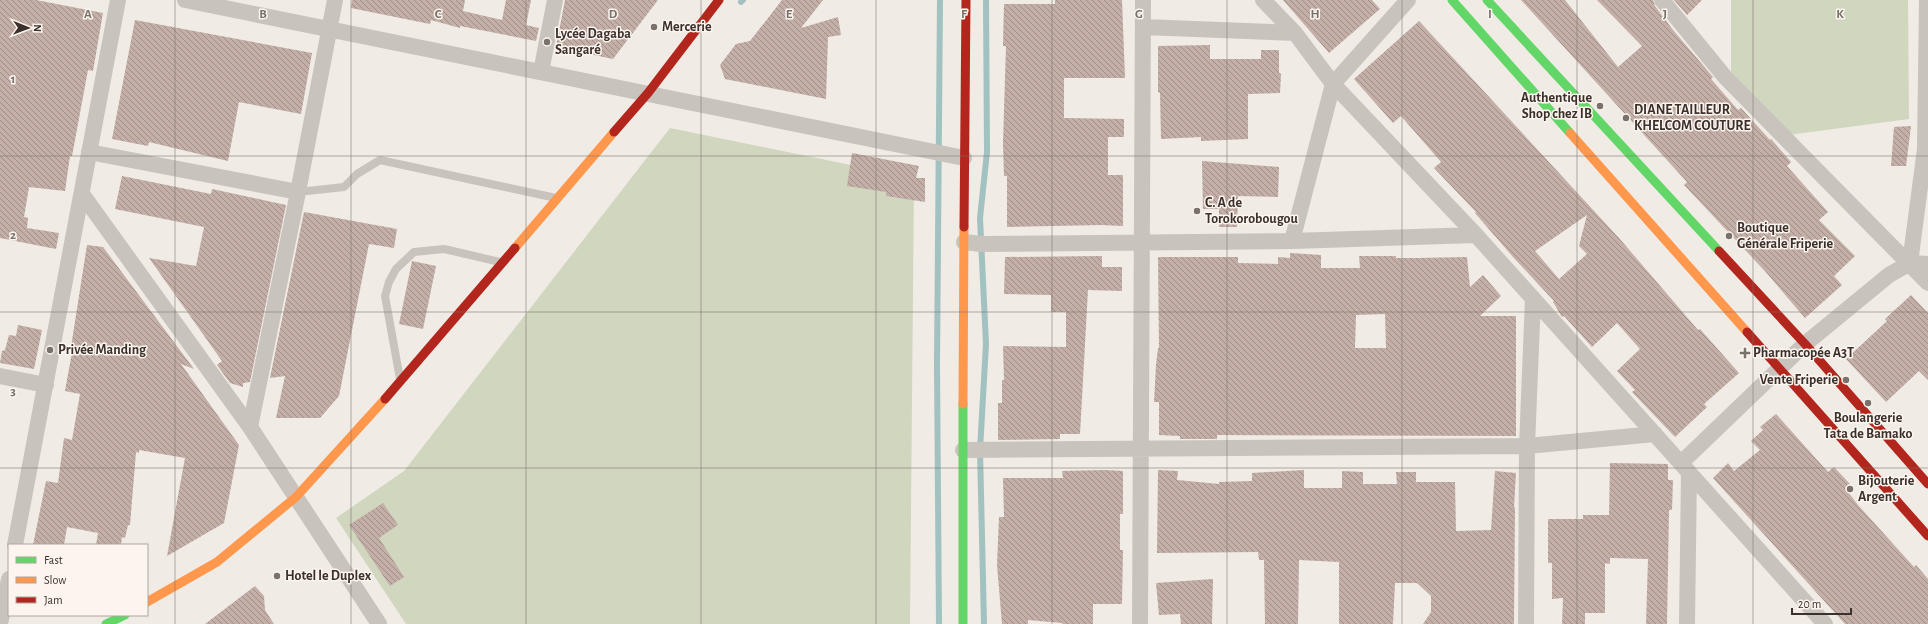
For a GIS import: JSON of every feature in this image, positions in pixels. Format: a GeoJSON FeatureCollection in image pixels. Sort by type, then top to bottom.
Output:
{"type":"FeatureCollection","features":[{"type":"Feature","properties":{"kind":"main road"},"geometry":{"type":"LineString","coordinates":[[148,601],[217,562],[296,497],[400,383],[557,198],[648,94],[719,0]]}},
{"type":"Feature","properties":{"kind":"main road"},"geometry":{"type":"LineString","coordinates":[[963,624],[964,158],[966,0]]}},
{"type":"Feature","properties":{"kind":"main road"},"geometry":{"type":"LineString","coordinates":[[1452,0],[1928,536]]}},
{"type":"Feature","properties":{"kind":"main road"},"geometry":{"type":"LineString","coordinates":[[1487,0],[1805,344],[1928,484]]}},
{"type":"Feature","properties":{"kind":"main road"},"geometry":{"type":"LineString","coordinates":[[106,624],[125,619]]}},
{"type":"Feature","properties":{"kind":"street"},"geometry":{"type":"LineString","coordinates":[[15,544],[118,0]]}},
{"type":"Feature","properties":{"kind":"street"},"geometry":{"type":"LineString","coordinates":[[185,0],[964,158]]}},
{"type":"Feature","properties":{"kind":"street"},"geometry":{"type":"LineString","coordinates":[[250,427],[298,192],[334,0]]}},
{"type":"Feature","properties":{"kind":"street"},"geometry":{"type":"LineString","coordinates":[[542,72],[555,0]]}},
{"type":"Feature","properties":{"kind":"street"},"geometry":{"type":"LineString","coordinates":[[1140,624],[1143,0]]}},
{"type":"Feature","properties":{"kind":"street"},"geometry":{"type":"LineString","coordinates":[[1263,0],[1295,33],[1333,84],[1476,235],[1825,624]]}},
{"type":"Feature","properties":{"kind":"street"},"geometry":{"type":"LineString","coordinates":[[1292,240],[1333,84],[1408,0]]}},
{"type":"Feature","properties":{"kind":"street"},"geometry":{"type":"LineString","coordinates":[[1662,0],[1725,77],[1910,263],[1928,283]]}},
{"type":"Feature","properties":{"kind":"street"},"geometry":{"type":"LineString","coordinates":[[1910,263],[1927,149],[1927,0]]}},
{"type":"Feature","properties":{"kind":"street"},"geometry":{"type":"LineString","coordinates":[[1143,27],[1295,33]]}},
{"type":"Feature","properties":{"kind":"street"},"geometry":{"type":"LineString","coordinates":[[89,152],[298,192]]}},
{"type":"Feature","properties":{"kind":"street"},"geometry":{"type":"LineString","coordinates":[[82,194],[250,427],[379,624]]}},
{"type":"Feature","properties":{"kind":"street"},"geometry":{"type":"LineString","coordinates":[[964,242],[981,244],[1292,240],[1476,235]]}},
{"type":"Feature","properties":{"kind":"street"},"geometry":{"type":"LineString","coordinates":[[1687,624],[1685,468],[1805,344],[1889,275],[1910,263],[1928,264]]}},
{"type":"Feature","properties":{"kind":"street"},"geometry":{"type":"LineString","coordinates":[[1526,624],[1527,446],[1533,298]]}},
{"type":"Feature","properties":{"kind":"street"},"geometry":{"type":"LineString","coordinates":[[0,376],[46,385]]}},
{"type":"Feature","properties":{"kind":"street"},"geometry":{"type":"LineString","coordinates":[[963,450],[1527,446],[1655,434]]}},
{"type":"Feature","properties":{"kind":"street"},"geometry":{"type":"LineString","coordinates":[[0,624],[8,584]]}},
{"type":"Feature","properties":{"kind":"lane"},"geometry":{"type":"LineString","coordinates":[[298,192],[344,187],[357,174],[380,160],[557,198]]}},
{"type":"Feature","properties":{"kind":"lane"},"geometry":{"type":"LineString","coordinates":[[400,383],[385,296],[389,282],[396,269],[414,252],[444,249],[503,262]]}},
{"type":"Feature","properties":{"kind":"green space"},"geometry":{"type":"Polygon","coordinates":[[[1731,0],[1908,0],[1909,119],[1788,135],[1731,76],[1731,0]]]}},
{"type":"Feature","properties":{"kind":"green space"},"geometry":{"type":"Polygon","coordinates":[[[670,128],[914,178],[910,624],[406,624],[336,518],[404,471],[670,128]]]}},
{"type":"Feature","properties":{"kind":"building"},"geometry":{"type":"Polygon","coordinates":[[[0,0],[36,0],[103,13],[93,71],[88,70],[72,156],[70,156],[65,191],[29,187],[24,217],[28,218],[27,228],[59,233],[56,249],[0,238],[0,0]]]}},
{"type":"Feature","properties":{"kind":"building"},"geometry":{"type":"Polygon","coordinates":[[[352,0],[465,0],[463,11],[502,20],[506,0],[531,0],[526,25],[539,28],[536,41],[460,26],[460,28],[431,20],[430,24],[351,8],[352,0]]]}},
{"type":"Feature","properties":{"kind":"building"},"geometry":{"type":"Polygon","coordinates":[[[565,0],[658,0],[613,59],[556,47],[565,0]]]}},
{"type":"Feature","properties":{"kind":"building"},"geometry":{"type":"Polygon","coordinates":[[[782,0],[823,0],[801,28],[838,17],[841,35],[828,37],[826,99],[725,79],[720,65],[736,44],[750,41],[782,0]]]}},
{"type":"Feature","properties":{"kind":"building"},"geometry":{"type":"Polygon","coordinates":[[[1055,0],[1122,0],[1125,78],[1064,78],[1064,118],[1124,119],[1124,137],[1108,137],[1108,175],[1123,175],[1123,226],[1007,227],[1007,176],[1004,176],[1003,143],[1006,46],[1003,46],[1004,4],[1055,4],[1055,0]]]}},
{"type":"Feature","properties":{"kind":"building"},"geometry":{"type":"Polygon","coordinates":[[[1283,0],[1372,0],[1380,9],[1329,53],[1283,0]]]}},
{"type":"Feature","properties":{"kind":"building"},"geometry":{"type":"Polygon","coordinates":[[[1521,0],[1565,0],[1618,67],[1642,46],[1597,0],[1653,0],[1655,6],[1673,30],[1713,77],[1711,79],[1738,110],[1741,108],[1770,140],[1771,139],[1791,162],[1787,166],[1828,212],[1819,220],[1855,256],[1834,276],[1842,285],[1805,318],[1764,270],[1684,185],[1687,182],[1521,0]]]}},
{"type":"Feature","properties":{"kind":"building"},"geometry":{"type":"Polygon","coordinates":[[[1674,0],[1702,0],[1687,15],[1674,0]]]}},
{"type":"Feature","properties":{"kind":"building"},"geometry":{"type":"Polygon","coordinates":[[[135,20],[312,53],[301,114],[239,102],[228,161],[149,142],[148,146],[112,139],[135,20]]]}},
{"type":"Feature","properties":{"kind":"building"},"geometry":{"type":"Polygon","coordinates":[[[1419,21],[1619,238],[1698,330],[1700,329],[1739,373],[1704,404],[1707,407],[1675,437],[1632,392],[1635,390],[1617,371],[1640,349],[1617,323],[1592,347],[1564,316],[1562,317],[1553,302],[1554,301],[1513,257],[1475,213],[1476,212],[1434,168],[1441,162],[1401,116],[1393,123],[1354,79],[1419,21]],[[1587,215],[1535,251],[1559,279],[1587,254],[1579,246],[1587,215]]]}},
{"type":"Feature","properties":{"kind":"building"},"geometry":{"type":"Polygon","coordinates":[[[1210,45],[1210,59],[1261,59],[1261,50],[1279,50],[1279,73],[1281,74],[1280,93],[1248,94],[1248,139],[1201,141],[1201,137],[1161,139],[1160,93],[1158,92],[1158,46],[1210,45]]]}},
{"type":"Feature","properties":{"kind":"building"},"geometry":{"type":"Polygon","coordinates":[[[1911,126],[1906,166],[1891,166],[1894,127],[1911,126]]]}},
{"type":"Feature","properties":{"kind":"building"},"geometry":{"type":"Polygon","coordinates":[[[852,153],[919,166],[916,178],[925,178],[925,202],[886,196],[886,192],[847,186],[852,153]]]}},
{"type":"Feature","properties":{"kind":"building"},"geometry":{"type":"Polygon","coordinates":[[[1202,161],[1279,167],[1278,197],[1238,196],[1237,227],[1219,227],[1219,209],[1203,209],[1202,161]]]}},
{"type":"Feature","properties":{"kind":"building"},"geometry":{"type":"Polygon","coordinates":[[[122,176],[211,194],[212,189],[286,205],[250,382],[243,383],[243,387],[230,383],[217,365],[222,361],[149,258],[196,266],[204,227],[115,209],[122,176]]]}},
{"type":"Feature","properties":{"kind":"building"},"geometry":{"type":"Polygon","coordinates":[[[304,212],[397,229],[394,248],[369,244],[339,396],[320,418],[276,418],[285,376],[270,378],[304,212]]]}},
{"type":"Feature","properties":{"kind":"building"},"geometry":{"type":"Polygon","coordinates":[[[87,245],[103,247],[194,369],[181,364],[239,445],[224,523],[167,556],[185,458],[139,450],[139,453],[136,452],[130,525],[128,525],[125,538],[122,537],[121,544],[96,544],[98,533],[67,527],[64,544],[33,544],[46,481],[58,483],[64,438],[72,440],[80,394],[65,391],[73,347],[71,347],[87,245]]]}},
{"type":"Feature","properties":{"kind":"building"},"geometry":{"type":"Polygon","coordinates":[[[1290,253],[1321,255],[1321,268],[1360,268],[1359,256],[1396,256],[1396,258],[1467,257],[1470,287],[1483,275],[1501,296],[1480,316],[1516,316],[1516,436],[1217,435],[1217,439],[1180,439],[1180,436],[1159,435],[1159,402],[1154,402],[1156,365],[1159,348],[1158,257],[1238,257],[1238,263],[1278,264],[1278,257],[1290,258],[1290,253]],[[1385,314],[1356,315],[1355,348],[1386,348],[1385,314]]]}},
{"type":"Feature","properties":{"kind":"building"},"geometry":{"type":"Polygon","coordinates":[[[1102,256],[1102,267],[1122,267],[1122,291],[1088,290],[1080,434],[1060,434],[1060,439],[998,440],[998,403],[1002,403],[1002,380],[1004,380],[1003,346],[1066,347],[1066,312],[1051,312],[1051,295],[1004,294],[1005,257],[1102,256]]]}},
{"type":"Feature","properties":{"kind":"building"},"geometry":{"type":"Polygon","coordinates":[[[412,261],[436,266],[423,329],[399,324],[412,261]]]}},
{"type":"Feature","properties":{"kind":"building"},"geometry":{"type":"Polygon","coordinates":[[[1911,295],[1928,313],[1928,380],[1919,371],[1886,402],[1846,359],[1887,321],[1885,319],[1911,295]]]}},
{"type":"Feature","properties":{"kind":"building"},"geometry":{"type":"Polygon","coordinates":[[[18,325],[42,330],[34,369],[0,363],[2,351],[5,350],[9,335],[16,336],[18,325]]]}},
{"type":"Feature","properties":{"kind":"building"},"geometry":{"type":"Polygon","coordinates":[[[1776,414],[1828,472],[1834,467],[1850,484],[1845,488],[1858,505],[1914,567],[1916,565],[1928,579],[1928,624],[1845,624],[1713,478],[1728,463],[1734,471],[1760,450],[1751,441],[1763,430],[1760,427],[1776,414]]]}},
{"type":"Feature","properties":{"kind":"building"},"geometry":{"type":"Polygon","coordinates":[[[1610,463],[1668,464],[1668,480],[1673,480],[1672,510],[1669,510],[1667,624],[1646,624],[1648,559],[1610,558],[1610,564],[1605,563],[1605,613],[1585,613],[1585,624],[1562,624],[1563,598],[1552,599],[1552,563],[1548,563],[1548,519],[1583,519],[1583,515],[1609,515],[1610,463]]]}},
{"type":"Feature","properties":{"kind":"building"},"geometry":{"type":"Polygon","coordinates":[[[1158,470],[1178,471],[1177,480],[1219,484],[1219,482],[1252,481],[1252,473],[1304,470],[1304,488],[1342,488],[1342,471],[1363,472],[1363,484],[1397,484],[1396,472],[1416,472],[1416,482],[1455,482],[1456,531],[1491,530],[1495,471],[1516,473],[1514,507],[1514,624],[1423,624],[1431,612],[1431,596],[1417,583],[1395,583],[1393,624],[1339,624],[1339,562],[1299,560],[1298,624],[1265,624],[1264,560],[1259,560],[1258,552],[1157,553],[1158,470]]]}},
{"type":"Feature","properties":{"kind":"building"},"geometry":{"type":"Polygon","coordinates":[[[1062,471],[1123,471],[1123,514],[1120,514],[1120,550],[1123,550],[1122,604],[1093,604],[1093,624],[1062,624],[1028,620],[1028,624],[1002,624],[997,565],[999,517],[1004,517],[1003,478],[1063,478],[1062,471]]]}},
{"type":"Feature","properties":{"kind":"building"},"geometry":{"type":"Polygon","coordinates":[[[383,503],[398,525],[379,538],[404,577],[390,586],[349,525],[383,503]]]}},
{"type":"Feature","properties":{"kind":"building"},"geometry":{"type":"Polygon","coordinates":[[[1213,579],[1212,624],[1181,624],[1180,614],[1159,615],[1156,583],[1213,579]]]}},
{"type":"Feature","properties":{"kind":"building"},"geometry":{"type":"Polygon","coordinates":[[[255,586],[264,596],[265,610],[274,624],[205,624],[255,586]]]}},
{"type":"Feature","properties":{"kind":"waterway"},"geometry":{"type":"LineString","coordinates":[[939,624],[937,365],[940,0]]}},
{"type":"Feature","properties":{"kind":"waterway"},"geometry":{"type":"LineString","coordinates":[[984,624],[980,450],[986,344],[980,218],[987,152],[986,0]]}},
{"type":"Feature","properties":{"kind":"traffic: fast"},"geometry":{"type":"LineString","coordinates":[[1452,0],[1570,133]]}},
{"type":"Feature","properties":{"kind":"traffic: fast"},"geometry":{"type":"LineString","coordinates":[[1487,0],[1719,251]]}},
{"type":"Feature","properties":{"kind":"traffic: fast"},"geometry":{"type":"LineString","coordinates":[[963,404],[963,624]]}},
{"type":"Feature","properties":{"kind":"traffic: fast"},"geometry":{"type":"LineString","coordinates":[[106,624],[123,616]]}},
{"type":"Feature","properties":{"kind":"traffic: slow"},"geometry":{"type":"LineString","coordinates":[[515,248],[614,132]]}},
{"type":"Feature","properties":{"kind":"traffic: slow"},"geometry":{"type":"LineString","coordinates":[[1570,133],[1747,332]]}},
{"type":"Feature","properties":{"kind":"traffic: slow"},"geometry":{"type":"LineString","coordinates":[[963,404],[964,227]]}},
{"type":"Feature","properties":{"kind":"traffic: slow"},"geometry":{"type":"LineString","coordinates":[[148,601],[217,562],[296,497],[385,399]]}},
{"type":"Feature","properties":{"kind":"traffic: jam"},"geometry":{"type":"LineString","coordinates":[[614,132],[648,93],[719,0]]}},
{"type":"Feature","properties":{"kind":"traffic: jam"},"geometry":{"type":"LineString","coordinates":[[964,227],[966,0]]}},
{"type":"Feature","properties":{"kind":"traffic: jam"},"geometry":{"type":"LineString","coordinates":[[385,399],[515,248]]}},
{"type":"Feature","properties":{"kind":"traffic: jam"},"geometry":{"type":"LineString","coordinates":[[1719,251],[1805,344],[1928,484]]}},
{"type":"Feature","properties":{"kind":"traffic: jam"},"geometry":{"type":"LineString","coordinates":[[1747,332],[1928,536]]}},
{"type":"Feature","properties":{"kind":"place","name":"Mercerie"},"geometry":{"type":"Point","coordinates":[654,27]}},
{"type":"Feature","properties":{"kind":"place","name":"Lycée Dagaba Sangaré"},"geometry":{"type":"Point","coordinates":[547,42]}},
{"type":"Feature","properties":{"kind":"place","name":"Authentique Shop chez IB"},"geometry":{"type":"Point","coordinates":[1600,106]}},
{"type":"Feature","properties":{"kind":"place","name":"DIANE TAILLEUR KHELCOM COUTURE"},"geometry":{"type":"Point","coordinates":[1626,118]}},
{"type":"Feature","properties":{"kind":"place","name":"C. A de Torokorobougou"},"geometry":{"type":"Point","coordinates":[1197,211]}},
{"type":"Feature","properties":{"kind":"place","name":"Boutique Générale Friperie"},"geometry":{"type":"Point","coordinates":[1729,236]}},
{"type":"Feature","properties":{"kind":"place","name":"Privée Manding"},"geometry":{"type":"Point","coordinates":[50,350]}},
{"type":"Feature","properties":{"kind":"place","name":"Pharmacopée A3T"},"geometry":{"type":"Point","coordinates":[1745,353]}},
{"type":"Feature","properties":{"kind":"place","name":"Vente Friperie"},"geometry":{"type":"Point","coordinates":[1846,380]}},
{"type":"Feature","properties":{"kind":"place","name":"Boulangerie Tata de Bamako"},"geometry":{"type":"Point","coordinates":[1868,403]}},
{"type":"Feature","properties":{"kind":"place","name":"Bijouterie Argent"},"geometry":{"type":"Point","coordinates":[1850,489]}},
{"type":"Feature","properties":{"kind":"place","name":"Hotel le Duplex"},"geometry":{"type":"Point","coordinates":[277,576]}}]}
